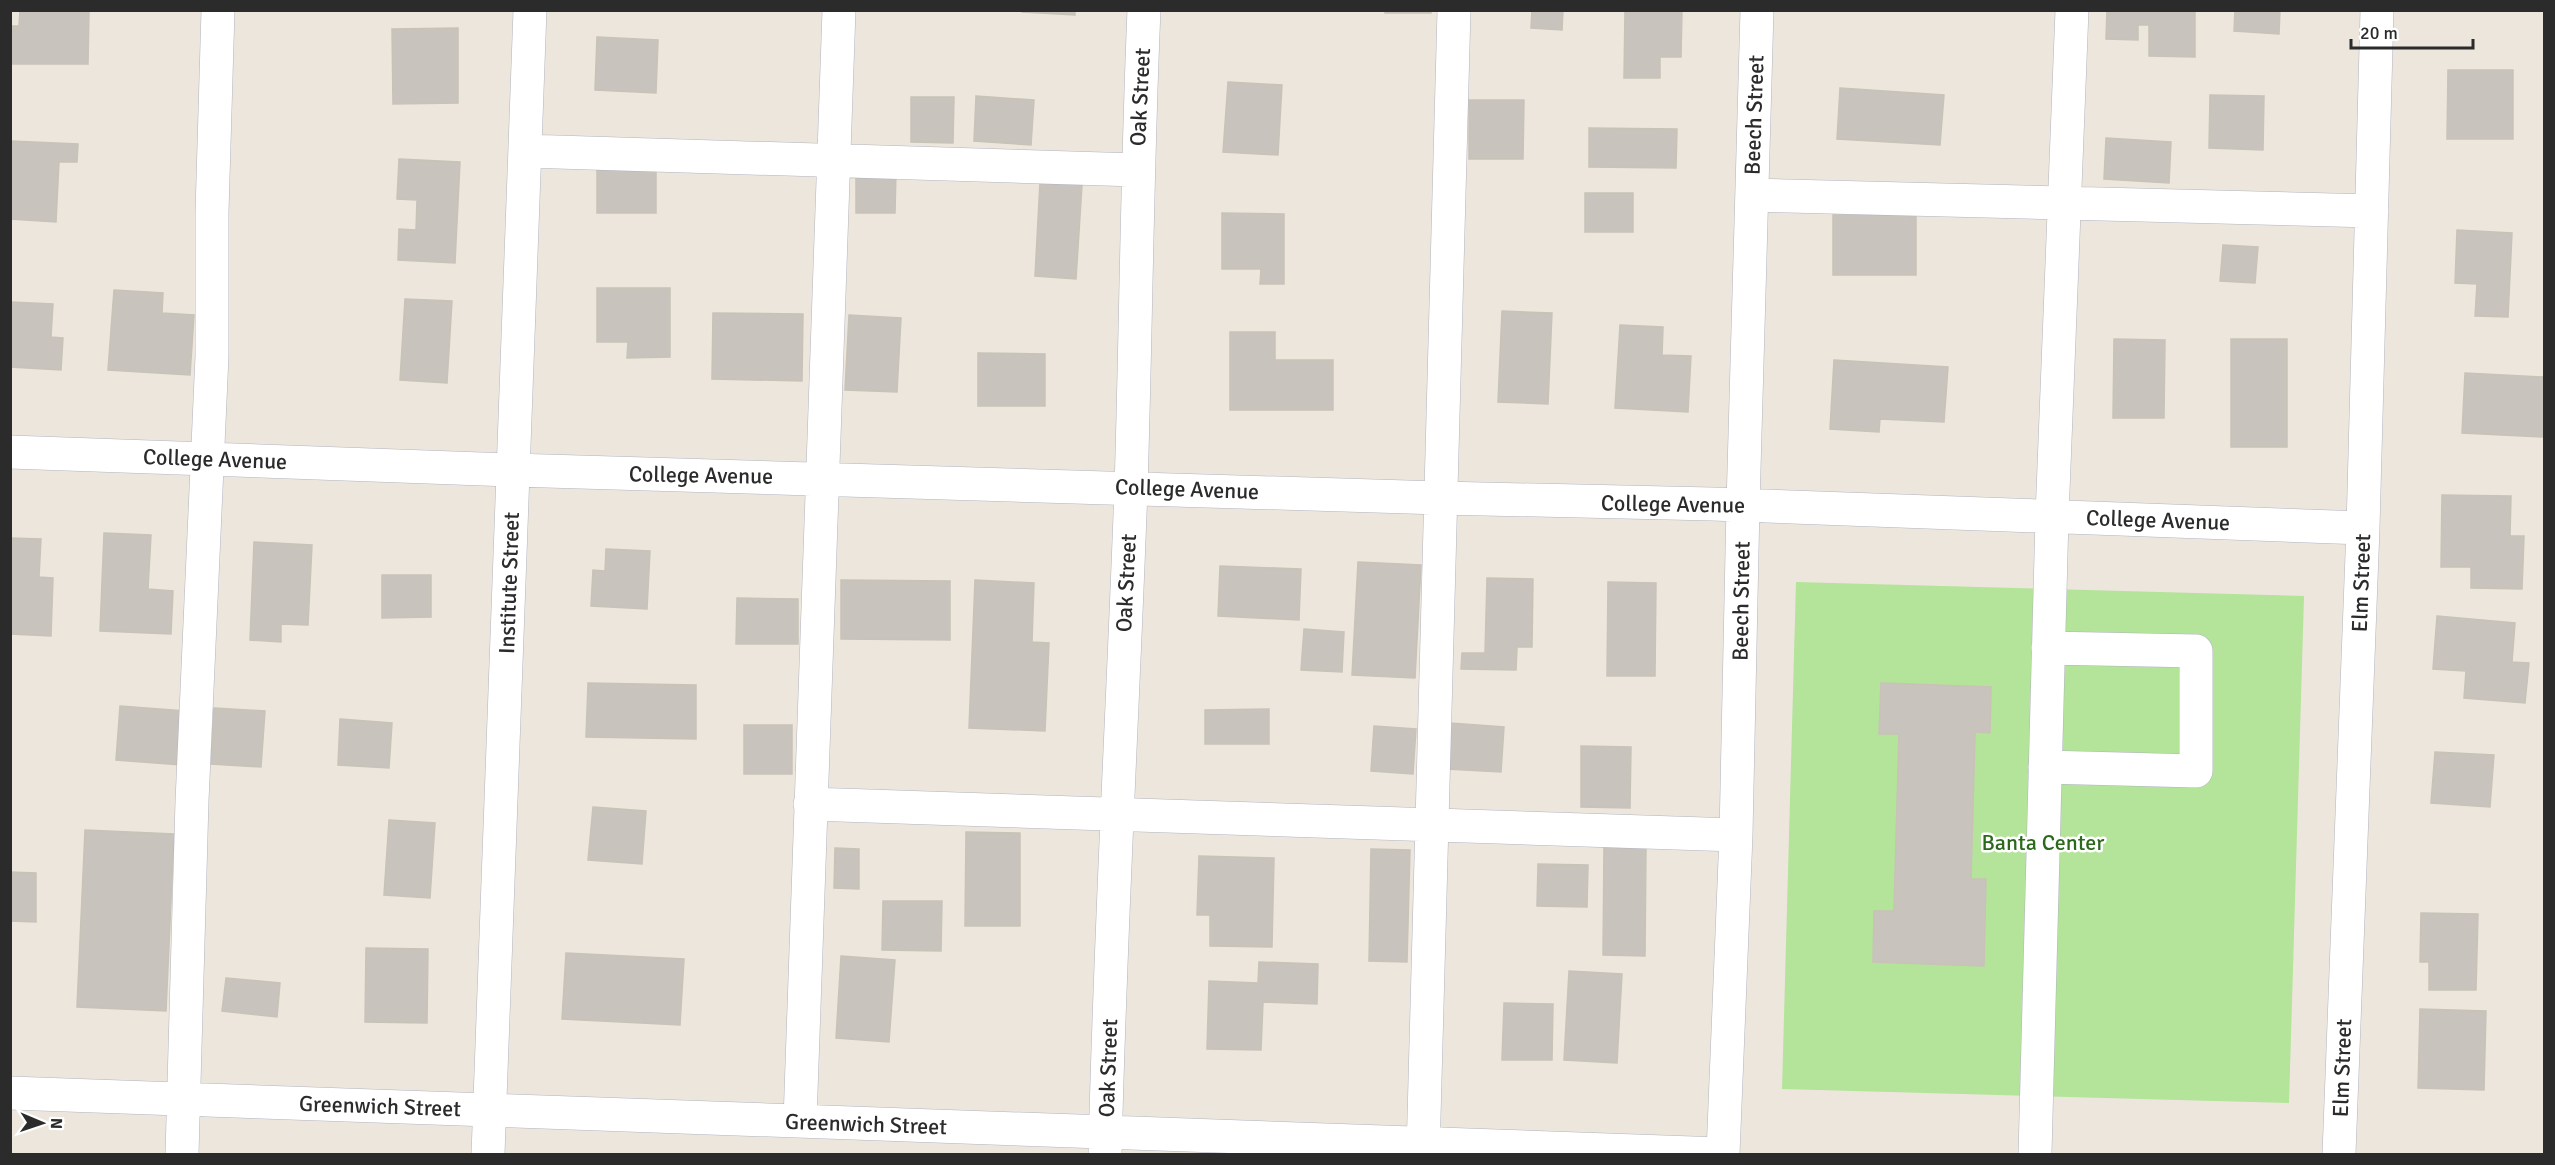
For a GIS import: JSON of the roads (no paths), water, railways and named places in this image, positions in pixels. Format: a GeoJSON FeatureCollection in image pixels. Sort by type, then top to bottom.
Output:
{"type":"FeatureCollection","features":[{"type":"Feature","properties":{"kind":"street"},"geometry":{"type":"LineString","coordinates":[[182,1155],[206,459],[212,356],[212,212],[218,10]]}},
{"type":"Feature","properties":{"kind":"street","name":"Institute Street"},"geometry":{"type":"LineString","coordinates":[[488,1155],[530,10]]}},
{"type":"Feature","properties":{"kind":"street"},"geometry":{"type":"LineString","coordinates":[[800,1121],[839,10]]}},
{"type":"Feature","properties":{"kind":"street","name":"Oak Street"},"geometry":{"type":"LineString","coordinates":[[1105,1144],[1115,815],[1131,488],[1137,170],[1144,10]]}},
{"type":"Feature","properties":{"kind":"street"},"geometry":{"type":"LineString","coordinates":[[1423,1149],[1454,10]]}},
{"type":"Feature","properties":{"kind":"street","name":"Beech Street"},"geometry":{"type":"LineString","coordinates":[[1722,1155],[1736,835],[1757,10]]}},
{"type":"Feature","properties":{"kind":"street"},"geometry":{"type":"LineString","coordinates":[[2035,1155],[2052,517],[2072,10]]}},
{"type":"Feature","properties":{"kind":"street","name":"Elm Street"},"geometry":{"type":"LineString","coordinates":[[2339,1155],[2363,528],[2378,10]]}},
{"type":"Feature","properties":{"kind":"street"},"geometry":{"type":"LineString","coordinates":[[525,151],[1137,170]]}},
{"type":"Feature","properties":{"kind":"street"},"geometry":{"type":"LineString","coordinates":[[1752,195],[2372,211]]}},
{"type":"Feature","properties":{"kind":"street","name":"College Avenue"},"geometry":{"type":"LineString","coordinates":[[10,452],[513,470],[1743,505],[2363,528]]}},
{"type":"Feature","properties":{"kind":"street"},"geometry":{"type":"LineString","coordinates":[[2045,766],[2196,771],[2196,651],[2048,648]]}},
{"type":"Feature","properties":{"kind":"street"},"geometry":{"type":"LineString","coordinates":[[810,804],[1736,835]]}},
{"type":"Feature","properties":{"kind":"street","name":"Greenwich Street"},"geometry":{"type":"LineString","coordinates":[[10,1093],[800,1121],[1105,1144],[1722,1155]]}},
{"type":"Feature","properties":{"kind":"park label","name":"Banta Center"},"geometry":{"type":"Point","coordinates":[2043,842]}}]}
